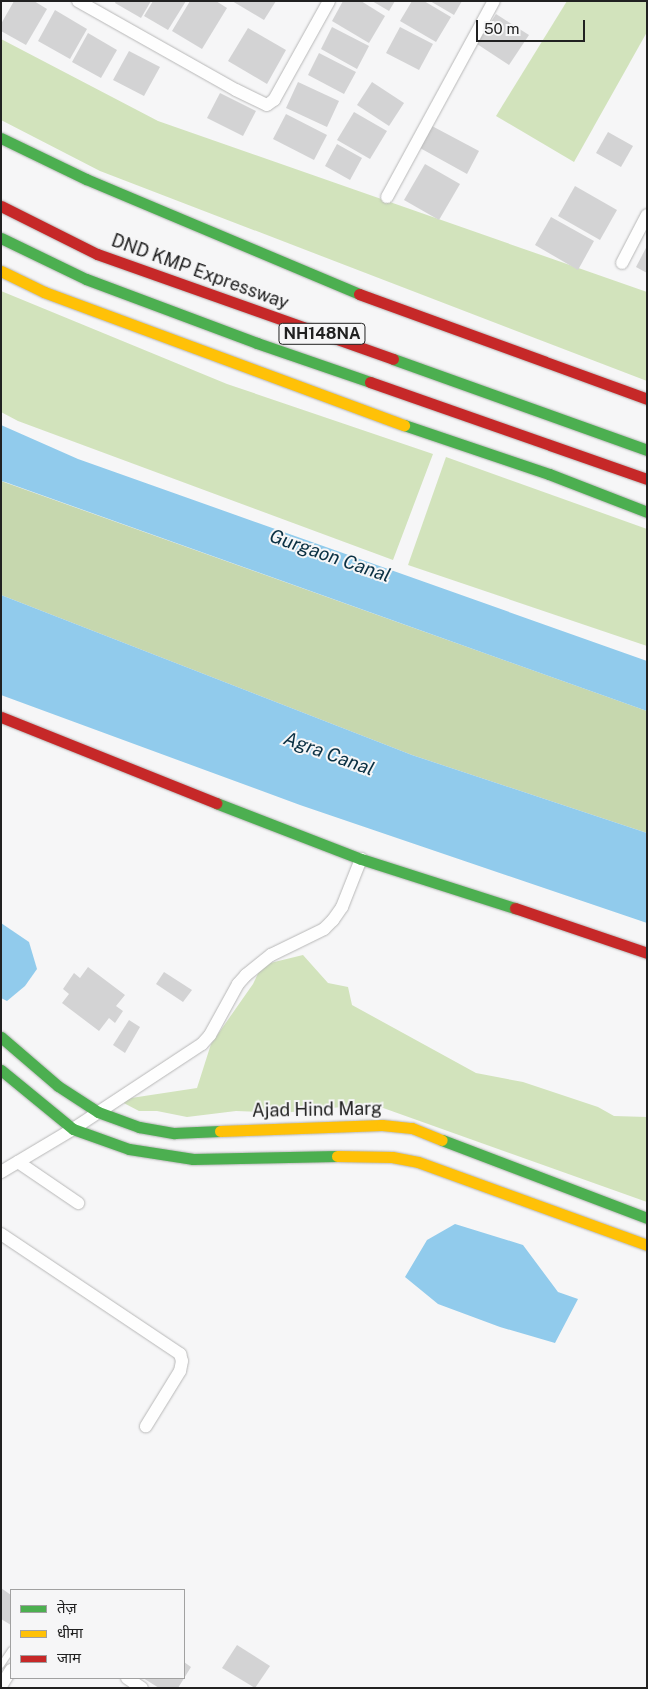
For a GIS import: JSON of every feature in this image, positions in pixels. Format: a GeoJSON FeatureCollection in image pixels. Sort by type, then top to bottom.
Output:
{"type":"FeatureCollection","features":[{"type":"Feature","properties":{"kind":"main road"},"geometry":{"type":"LineString","coordinates":[[1,138],[86,179],[332,284],[647,399]]}},
{"type":"Feature","properties":{"kind":"main road","name":"DND KMP Expressway"},"geometry":{"type":"LineString","coordinates":[[1,206],[97,254],[647,450]]}},
{"type":"Feature","properties":{"kind":"main road","name":"NH148NA"},"geometry":{"type":"LineString","coordinates":[[1,238],[86,279],[258,344],[427,400],[647,480]]}},
{"type":"Feature","properties":{"kind":"main road"},"geometry":{"type":"LineString","coordinates":[[1,271],[44,292],[330,399],[549,474],[647,512]]}},
{"type":"Feature","properties":{"kind":"main road"},"geometry":{"type":"LineString","coordinates":[[1,717],[112,763],[361,859],[531,912],[647,953]]}},
{"type":"Feature","properties":{"kind":"main road","name":"Ajad Hind Marg"},"geometry":{"type":"LineString","coordinates":[[1,1037],[58,1086],[98,1112],[139,1128],[174,1133],[382,1125],[412,1128],[564,1188],[647,1218]]}},
{"type":"Feature","properties":{"kind":"main road"},"geometry":{"type":"LineString","coordinates":[[1,1070],[73,1130],[129,1149],[161,1156],[193,1159],[317,1155],[392,1156],[418,1162],[647,1245]]}},
{"type":"Feature","properties":{"kind":"street"},"geometry":{"type":"LineString","coordinates":[[78,1],[236,90],[267,105],[274,100],[329,1]]}},
{"type":"Feature","properties":{"kind":"street"},"geometry":{"type":"LineString","coordinates":[[387,197],[494,1]]}},
{"type":"Feature","properties":{"kind":"street"},"geometry":{"type":"LineString","coordinates":[[622,262],[647,216]]}},
{"type":"Feature","properties":{"kind":"street"},"geometry":{"type":"LineString","coordinates":[[1,1172],[73,1130],[202,1044],[210,1035],[238,984],[246,975],[271,956],[324,929],[333,920],[342,907],[361,859]]}},
{"type":"Feature","properties":{"kind":"street"},"geometry":{"type":"LineString","coordinates":[[18,1162],[78,1203]]}},
{"type":"Feature","properties":{"kind":"street"},"geometry":{"type":"LineString","coordinates":[[1,1234],[180,1354],[182,1361],[180,1370],[146,1426]]}},
{"type":"Feature","properties":{"kind":"street"},"geometry":{"type":"LineString","coordinates":[[1,1686],[10,1672]]}},
{"type":"Feature","properties":{"kind":"street"},"geometry":{"type":"LineString","coordinates":[[128,1679],[142,1688]]}},
{"type":"Feature","properties":{"kind":"lane"},"geometry":{"type":"LineString","coordinates":[[1,1665],[10,1652]]}},
{"type":"Feature","properties":{"kind":"green space"},"geometry":{"type":"Polygon","coordinates":[[[567,1],[647,1],[647,32],[574,162],[496,116],[567,1]]]}},
{"type":"Feature","properties":{"kind":"green space"},"geometry":{"type":"Polygon","coordinates":[[[1,39],[158,121],[647,292],[647,381],[100,171],[1,120],[1,39]]]}},
{"type":"Feature","properties":{"kind":"green space"},"geometry":{"type":"Polygon","coordinates":[[[1,291],[227,384],[433,454],[393,560],[18,421],[1,412],[1,291]]]}},
{"type":"Feature","properties":{"kind":"green space"},"geometry":{"type":"Polygon","coordinates":[[[446,457],[647,529],[647,646],[408,565],[446,457]]]}},
{"type":"Feature","properties":{"kind":"green space"},"geometry":{"type":"Polygon","coordinates":[[[1,481],[647,711],[647,833],[412,755],[1,595],[1,481]]]}},
{"type":"Feature","properties":{"kind":"green space"},"geometry":{"type":"Polygon","coordinates":[[[303,955],[328,983],[348,987],[352,1005],[476,1073],[523,1082],[598,1107],[614,1116],[647,1117],[647,1202],[372,1104],[282,1113],[236,1111],[187,1117],[157,1111],[139,1111],[118,1100],[197,1088],[211,1044],[253,984],[262,965],[303,955]]]}},
{"type":"Feature","properties":{"kind":"water","name":"Gurgaon Canal"},"geometry":{"type":"Polygon","coordinates":[[[1,425],[78,459],[647,661],[647,711],[1,481],[1,425]]]}},
{"type":"Feature","properties":{"kind":"water","name":"Agra Canal"},"geometry":{"type":"Polygon","coordinates":[[[1,595],[412,755],[647,833],[647,923],[300,805],[1,695],[1,595]]]}},
{"type":"Feature","properties":{"kind":"water"},"geometry":{"type":"Polygon","coordinates":[[[1,923],[29,942],[37,969],[25,986],[7,1001],[1,998],[1,923]]]}},
{"type":"Feature","properties":{"kind":"water"},"geometry":{"type":"Polygon","coordinates":[[[455,1224],[523,1245],[558,1292],[578,1299],[555,1343],[500,1327],[438,1304],[405,1277],[427,1240],[455,1224]]]}},
{"type":"Feature","properties":{"kind":"building"},"geometry":{"type":"Polygon","coordinates":[[[14,1],[34,1],[47,9],[26,45],[1,31],[1,24],[14,1]]]}},
{"type":"Feature","properties":{"kind":"building"},"geometry":{"type":"Polygon","coordinates":[[[116,1],[151,1],[141,18],[115,3],[116,1]]]}},
{"type":"Feature","properties":{"kind":"building"},"geometry":{"type":"Polygon","coordinates":[[[153,1],[186,1],[168,30],[144,16],[153,1]]]}},
{"type":"Feature","properties":{"kind":"building"},"geometry":{"type":"Polygon","coordinates":[[[190,1],[216,1],[227,8],[202,49],[172,31],[190,1]]]}},
{"type":"Feature","properties":{"kind":"building"},"geometry":{"type":"Polygon","coordinates":[[[232,1],[276,1],[264,20],[232,1]]]}},
{"type":"Feature","properties":{"kind":"building"},"geometry":{"type":"Polygon","coordinates":[[[343,1],[361,1],[385,16],[369,43],[332,21],[343,1]]]}},
{"type":"Feature","properties":{"kind":"building"},"geometry":{"type":"Polygon","coordinates":[[[372,1],[395,1],[389,11],[372,1]]]}},
{"type":"Feature","properties":{"kind":"building"},"geometry":{"type":"Polygon","coordinates":[[[412,1],[424,1],[451,17],[436,42],[400,21],[412,1]]]}},
{"type":"Feature","properties":{"kind":"building"},"geometry":{"type":"Polygon","coordinates":[[[430,1],[462,1],[454,15],[430,1]]]}},
{"type":"Feature","properties":{"kind":"building"},"geometry":{"type":"Polygon","coordinates":[[[55,10],[87,29],[70,59],[38,41],[55,10]]]}},
{"type":"Feature","properties":{"kind":"building"},"geometry":{"type":"Polygon","coordinates":[[[496,14],[529,35],[509,65],[477,44],[496,14]]]}},
{"type":"Feature","properties":{"kind":"building"},"geometry":{"type":"Polygon","coordinates":[[[332,27],[369,46],[357,69],[321,49],[332,27]]]}},
{"type":"Feature","properties":{"kind":"building"},"geometry":{"type":"Polygon","coordinates":[[[400,27],[433,44],[419,70],[386,53],[400,27]]]}},
{"type":"Feature","properties":{"kind":"building"},"geometry":{"type":"Polygon","coordinates":[[[248,28],[286,50],[267,84],[228,61],[248,28]]]}},
{"type":"Feature","properties":{"kind":"building"},"geometry":{"type":"Polygon","coordinates":[[[88,33],[117,50],[101,78],[72,62],[88,33]]]}},
{"type":"Feature","properties":{"kind":"building"},"geometry":{"type":"Polygon","coordinates":[[[129,51],[160,67],[144,96],[113,80],[129,51]]]}},
{"type":"Feature","properties":{"kind":"building"},"geometry":{"type":"Polygon","coordinates":[[[319,53],[356,72],[344,94],[308,75],[319,53]]]}},
{"type":"Feature","properties":{"kind":"building"},"geometry":{"type":"Polygon","coordinates":[[[298,82],[339,101],[327,127],[286,108],[298,82]]]}},
{"type":"Feature","properties":{"kind":"building"},"geometry":{"type":"Polygon","coordinates":[[[372,82],[404,103],[389,126],[357,105],[372,82]]]}},
{"type":"Feature","properties":{"kind":"building"},"geometry":{"type":"Polygon","coordinates":[[[220,93],[256,111],[243,136],[207,118],[220,93]]]}},
{"type":"Feature","properties":{"kind":"building"},"geometry":{"type":"Polygon","coordinates":[[[354,112],[387,131],[370,159],[337,140],[354,112]]]}},
{"type":"Feature","properties":{"kind":"building"},"geometry":{"type":"Polygon","coordinates":[[[286,114],[327,135],[314,160],[273,139],[286,114]]]}},
{"type":"Feature","properties":{"kind":"building"},"geometry":{"type":"Polygon","coordinates":[[[432,126],[479,151],[467,174],[420,148],[432,126]]]}},
{"type":"Feature","properties":{"kind":"building"},"geometry":{"type":"Polygon","coordinates":[[[608,132],[633,146],[621,167],[596,153],[608,132]]]}},
{"type":"Feature","properties":{"kind":"building"},"geometry":{"type":"Polygon","coordinates":[[[337,144],[362,158],[350,180],[325,166],[337,144]]]}},
{"type":"Feature","properties":{"kind":"building"},"geometry":{"type":"Polygon","coordinates":[[[425,164],[460,184],[439,220],[404,200],[425,164]]]}},
{"type":"Feature","properties":{"kind":"building"},"geometry":{"type":"Polygon","coordinates":[[[575,186],[617,210],[600,240],[558,216],[575,186]]]}},
{"type":"Feature","properties":{"kind":"building"},"geometry":{"type":"Polygon","coordinates":[[[551,217],[594,241],[578,270],[535,245],[551,217]]]}},
{"type":"Feature","properties":{"kind":"building"},"geometry":{"type":"Polygon","coordinates":[[[647,246],[647,273],[636,267],[647,246]]]}},
{"type":"Feature","properties":{"kind":"building"},"geometry":{"type":"Polygon","coordinates":[[[88,967],[125,995],[116,1006],[123,1011],[115,1023],[109,1018],[99,1031],[62,1003],[69,994],[63,989],[74,973],[80,978],[88,967]]]}},
{"type":"Feature","properties":{"kind":"building"},"geometry":{"type":"Polygon","coordinates":[[[164,972],[192,990],[183,1002],[156,984],[164,972]]]}},
{"type":"Feature","properties":{"kind":"building"},"geometry":{"type":"Polygon","coordinates":[[[129,1020],[140,1027],[125,1053],[113,1045],[129,1020]]]}},
{"type":"Feature","properties":{"kind":"building"},"geometry":{"type":"Polygon","coordinates":[[[1,1588],[10,1594],[10,1624],[1,1619],[1,1588]]]}},
{"type":"Feature","properties":{"kind":"building"},"geometry":{"type":"Polygon","coordinates":[[[237,1645],[270,1666],[255,1688],[222,1668],[237,1645]]]}},
{"type":"Feature","properties":{"kind":"building"},"geometry":{"type":"Polygon","coordinates":[[[185,1663],[191,1667],[185,1677],[185,1663]]]}},
{"type":"Feature","properties":{"kind":"building"},"geometry":{"type":"Polygon","coordinates":[[[145,1679],[184,1679],[178,1688],[159,1688],[145,1679]]]}},
{"type":"Feature","properties":{"kind":"traffic: fast"},"geometry":{"type":"LineString","coordinates":[[1,138],[86,179],[359,294]]}},
{"type":"Feature","properties":{"kind":"traffic: fast"},"geometry":{"type":"LineString","coordinates":[[1,238],[86,279],[257,343],[370,382]]}},
{"type":"Feature","properties":{"kind":"traffic: fast"},"geometry":{"type":"LineString","coordinates":[[393,359],[647,450]]}},
{"type":"Feature","properties":{"kind":"traffic: fast"},"geometry":{"type":"LineString","coordinates":[[404,425],[549,474],[647,512]]}},
{"type":"Feature","properties":{"kind":"traffic: fast"},"geometry":{"type":"LineString","coordinates":[[216,803],[361,859],[515,908]]}},
{"type":"Feature","properties":{"kind":"traffic: fast"},"geometry":{"type":"LineString","coordinates":[[1,1037],[58,1086],[98,1112],[139,1127],[174,1133],[220,1131]]}},
{"type":"Feature","properties":{"kind":"traffic: fast"},"geometry":{"type":"LineString","coordinates":[[1,1070],[73,1129],[129,1149],[193,1159],[337,1156]]}},
{"type":"Feature","properties":{"kind":"traffic: fast"},"geometry":{"type":"LineString","coordinates":[[442,1140],[647,1218]]}},
{"type":"Feature","properties":{"kind":"traffic: slow"},"geometry":{"type":"LineString","coordinates":[[1,271],[44,292],[404,425]]}},
{"type":"Feature","properties":{"kind":"traffic: slow"},"geometry":{"type":"LineString","coordinates":[[220,1131],[382,1125],[412,1128],[442,1140]]}},
{"type":"Feature","properties":{"kind":"traffic: slow"},"geometry":{"type":"LineString","coordinates":[[337,1156],[392,1157],[418,1162],[647,1245]]}},
{"type":"Feature","properties":{"kind":"traffic: jam"},"geometry":{"type":"LineString","coordinates":[[1,206],[97,254],[393,359]]}},
{"type":"Feature","properties":{"kind":"traffic: jam"},"geometry":{"type":"LineString","coordinates":[[359,294],[647,399]]}},
{"type":"Feature","properties":{"kind":"traffic: jam"},"geometry":{"type":"LineString","coordinates":[[370,382],[647,479]]}},
{"type":"Feature","properties":{"kind":"traffic: jam"},"geometry":{"type":"LineString","coordinates":[[1,717],[216,803]]}},
{"type":"Feature","properties":{"kind":"traffic: jam"},"geometry":{"type":"LineString","coordinates":[[515,908],[647,953]]}}]}
